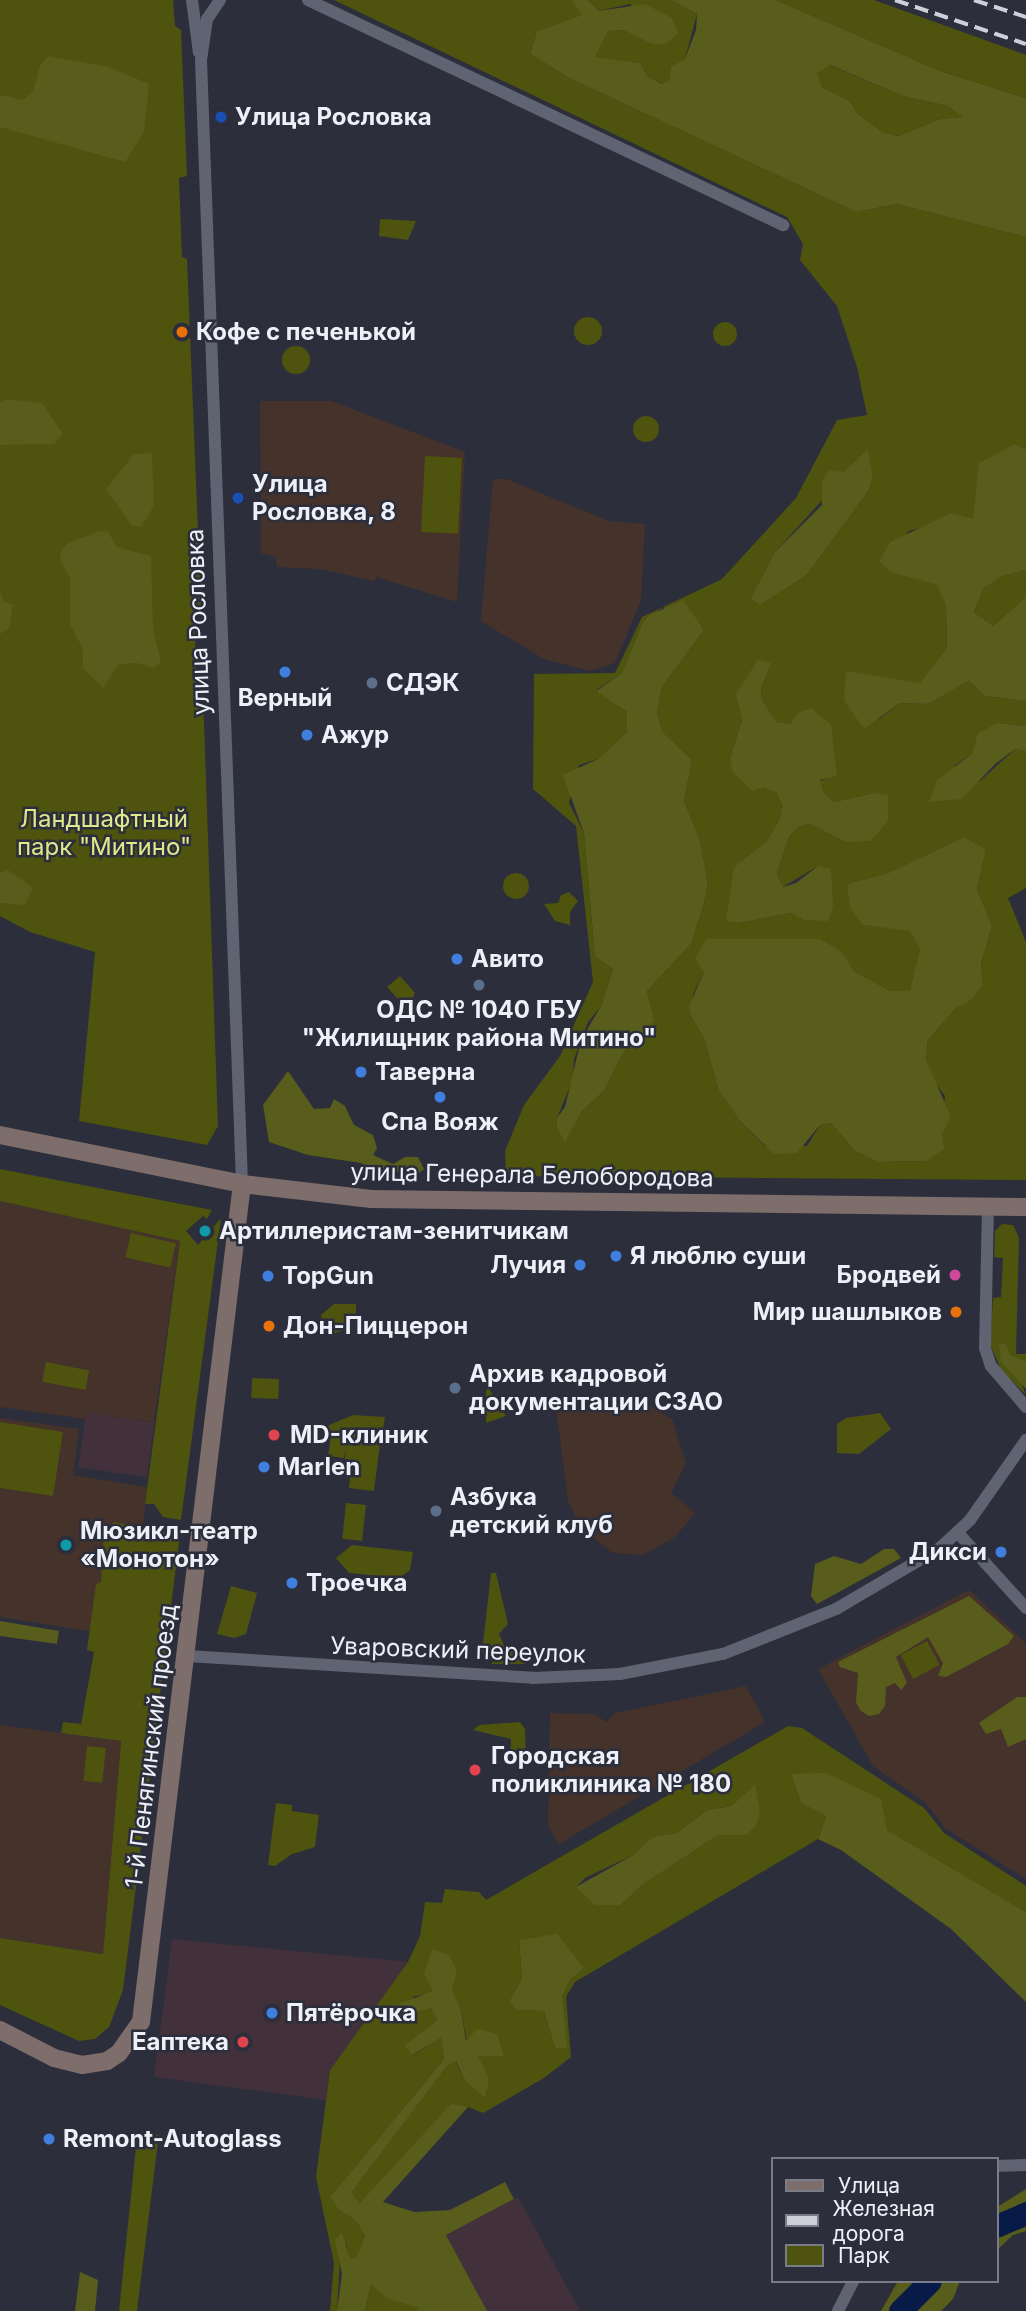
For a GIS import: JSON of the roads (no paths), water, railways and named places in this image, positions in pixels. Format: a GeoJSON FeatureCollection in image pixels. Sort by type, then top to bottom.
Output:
{"type":"FeatureCollection","features":[{"type":"Feature","properties":{"kind":"main road","name":"улица Генерала Белобородова"},"geometry":{"type":"LineString","coordinates":[[0,1135],[242,1184],[421,1201],[1026,1207]]}},
{"type":"Feature","properties":{"kind":"main road","name":"1-й Пенягинский проезд"},"geometry":{"type":"LineString","coordinates":[[0,2030],[54,2058],[82,2065],[107,2061],[136,2033],[145,2004],[242,1184]]}},
{"type":"Feature","properties":{"kind":"street","name":"улица Рословка"},"geometry":{"type":"LineString","coordinates":[[192,0],[201,60],[242,1184]]}},
{"type":"Feature","properties":{"kind":"street","name":"улица Рословка"},"geometry":{"type":"LineString","coordinates":[[201,60],[207,19],[220,0]]}},
{"type":"Feature","properties":{"kind":"street"},"geometry":{"type":"LineString","coordinates":[[309,0],[783,225]]}},
{"type":"Feature","properties":{"kind":"street"},"geometry":{"type":"LineString","coordinates":[[988,1206],[985,1348],[991,1366],[1026,1407]]}},
{"type":"Feature","properties":{"kind":"street","name":"Уваровский переулок"},"geometry":{"type":"LineString","coordinates":[[187,1656],[533,1678],[620,1674],[723,1654],[790,1630],[883,1585],[959,1534],[1026,1440]]}},
{"type":"Feature","properties":{"kind":"street"},"geometry":{"type":"LineString","coordinates":[[959,1534],[1026,1608]]}},
{"type":"Feature","properties":{"kind":"street"},"geometry":{"type":"LineString","coordinates":[[998,2166],[1026,2165]]}},
{"type":"Feature","properties":{"kind":"street"},"geometry":{"type":"LineString","coordinates":[[838,2311],[852,2283]]}},
{"type":"Feature","properties":{"kind":"waterway"},"geometry":{"type":"LineString","coordinates":[[998,2225],[1026,2213]]}},
{"type":"Feature","properties":{"kind":"waterway"},"geometry":{"type":"LineString","coordinates":[[900,2311],[928,2283]]}},
{"type":"Feature","properties":{"kind":"railway"},"geometry":{"type":"LineString","coordinates":[[895,0],[1026,44]]}},
{"type":"Feature","properties":{"kind":"railway"},"geometry":{"type":"LineString","coordinates":[[974,0],[1026,17]]}},
{"type":"Feature","properties":{"kind":"place","name":"Улица Рословка"},"geometry":{"type":"Point","coordinates":[221,117]}},
{"type":"Feature","properties":{"kind":"place","name":"Кофе с печенькой"},"geometry":{"type":"Point","coordinates":[182,332]}},
{"type":"Feature","properties":{"kind":"place","name":"Улица Рословка, 8"},"geometry":{"type":"Point","coordinates":[238,498]}},
{"type":"Feature","properties":{"kind":"place","name":"Верный"},"geometry":{"type":"Point","coordinates":[285,672]}},
{"type":"Feature","properties":{"kind":"place","name":"СДЭК"},"geometry":{"type":"Point","coordinates":[372,683]}},
{"type":"Feature","properties":{"kind":"place","name":"Ажур"},"geometry":{"type":"Point","coordinates":[307,735]}},
{"type":"Feature","properties":{"kind":"place","name":"Авито"},"geometry":{"type":"Point","coordinates":[457,959]}},
{"type":"Feature","properties":{"kind":"place","name":"ОДС № 1040 ГБУ \"Жилищник района Митино\""},"geometry":{"type":"Point","coordinates":[479,985]}},
{"type":"Feature","properties":{"kind":"place","name":"Таверна"},"geometry":{"type":"Point","coordinates":[361,1072]}},
{"type":"Feature","properties":{"kind":"place","name":"Спа Вояж"},"geometry":{"type":"Point","coordinates":[440,1097]}},
{"type":"Feature","properties":{"kind":"place","name":"Артиллеристам-зенитчикам"},"geometry":{"type":"Point","coordinates":[205,1231]}},
{"type":"Feature","properties":{"kind":"place","name":"Я люблю суши"},"geometry":{"type":"Point","coordinates":[616,1256]}},
{"type":"Feature","properties":{"kind":"place","name":"Лучия"},"geometry":{"type":"Point","coordinates":[580,1265]}},
{"type":"Feature","properties":{"kind":"place","name":"Бродвей"},"geometry":{"type":"Point","coordinates":[955,1275]}},
{"type":"Feature","properties":{"kind":"place","name":"TopGun"},"geometry":{"type":"Point","coordinates":[268,1276]}},
{"type":"Feature","properties":{"kind":"place","name":"Мир шашлыков"},"geometry":{"type":"Point","coordinates":[956,1312]}},
{"type":"Feature","properties":{"kind":"place","name":"Дон-Пиццерон"},"geometry":{"type":"Point","coordinates":[269,1326]}},
{"type":"Feature","properties":{"kind":"place","name":"Архив кадровой документации СЗАО"},"geometry":{"type":"Point","coordinates":[455,1388]}},
{"type":"Feature","properties":{"kind":"place","name":"MD-клиник"},"geometry":{"type":"Point","coordinates":[274,1435]}},
{"type":"Feature","properties":{"kind":"place","name":"Marlen"},"geometry":{"type":"Point","coordinates":[264,1467]}},
{"type":"Feature","properties":{"kind":"place","name":"Азбука детский клуб"},"geometry":{"type":"Point","coordinates":[436,1511]}},
{"type":"Feature","properties":{"kind":"place","name":"Мюзикл-театр «Монотон»"},"geometry":{"type":"Point","coordinates":[66,1545]}},
{"type":"Feature","properties":{"kind":"place","name":"Дикси"},"geometry":{"type":"Point","coordinates":[1001,1552]}},
{"type":"Feature","properties":{"kind":"place","name":"Троечка"},"geometry":{"type":"Point","coordinates":[292,1583]}},
{"type":"Feature","properties":{"kind":"place","name":"Городская поликлиника № 180"},"geometry":{"type":"Point","coordinates":[475,1770]}},
{"type":"Feature","properties":{"kind":"place","name":"Пятёрочка"},"geometry":{"type":"Point","coordinates":[272,2013]}},
{"type":"Feature","properties":{"kind":"place","name":"Еаптека"},"geometry":{"type":"Point","coordinates":[243,2042]}},
{"type":"Feature","properties":{"kind":"place","name":"Remont-Autoglass"},"geometry":{"type":"Point","coordinates":[49,2139]}},
{"type":"Feature","properties":{"kind":"park label","name":"Ландшафтный парк \"Митино\""},"geometry":{"type":"Point","coordinates":[104,833]}}]}
